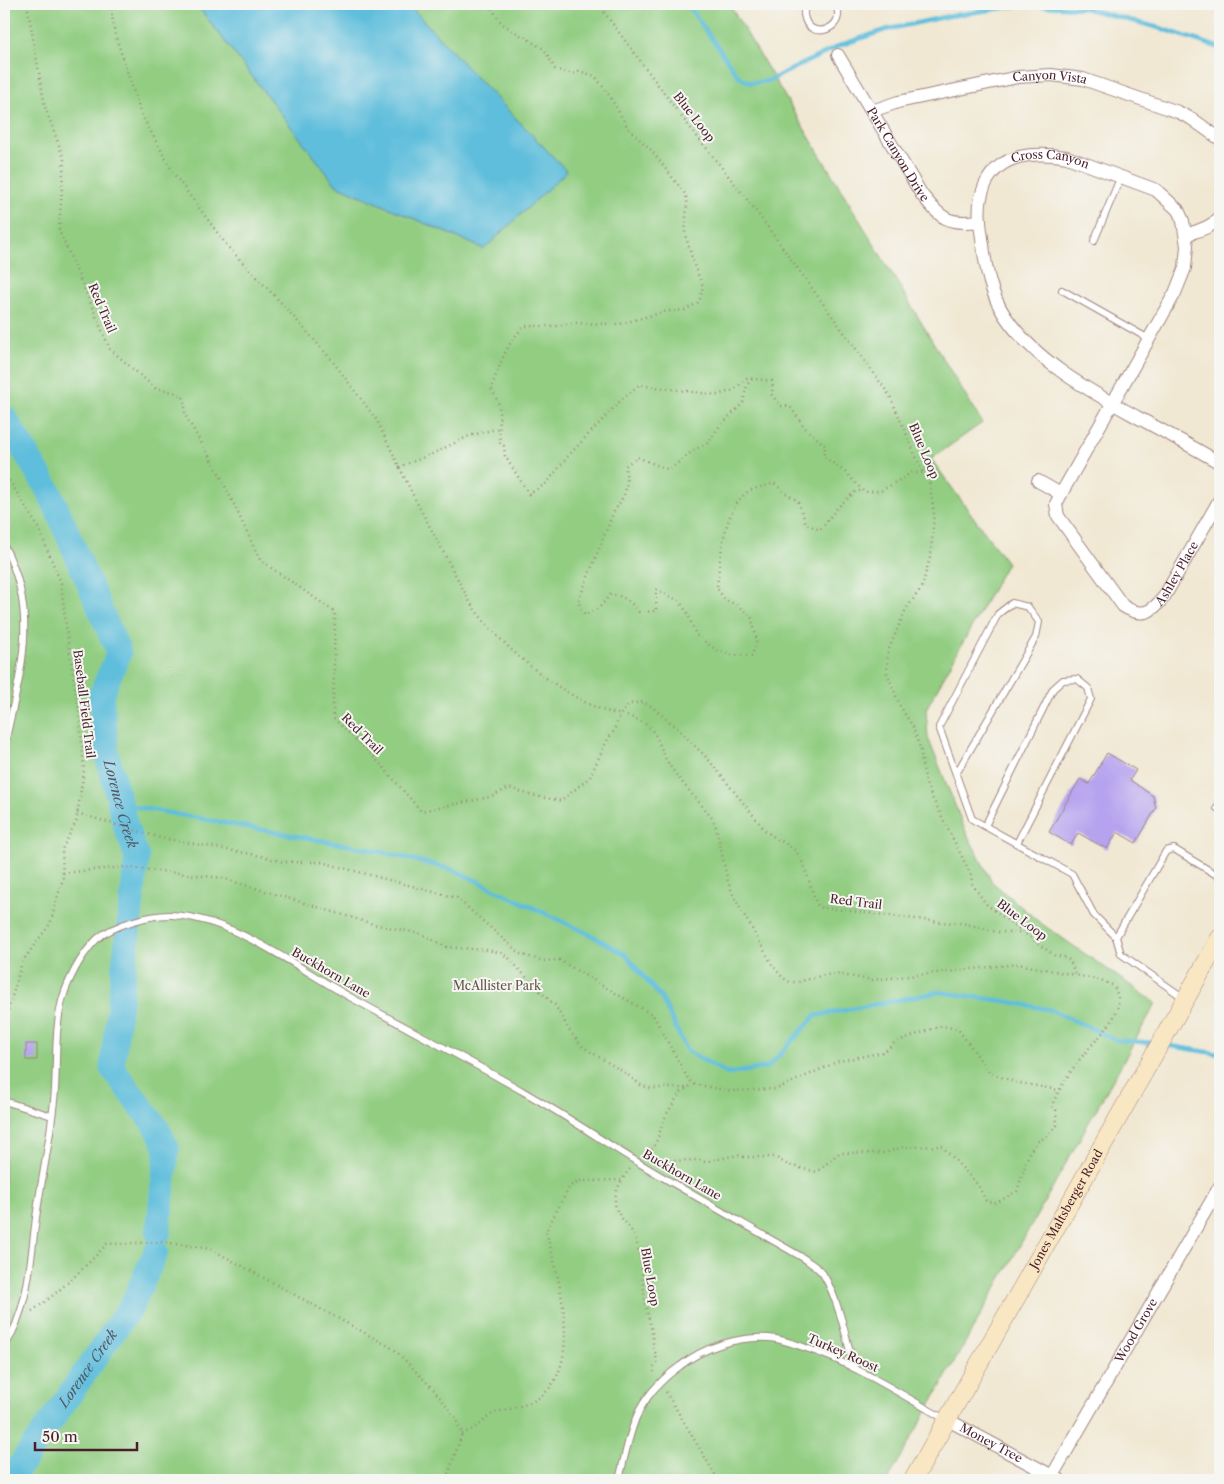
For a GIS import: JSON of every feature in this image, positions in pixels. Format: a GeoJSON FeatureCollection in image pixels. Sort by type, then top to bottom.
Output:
{"type":"FeatureCollection","features":[{"type":"Feature","properties":{"kind":"main road","name":"Jones Maltsberger Road"},"geometry":{"type":"LineString","coordinates":[[914,1480],[1220,938]]}},
{"type":"Feature","properties":{"kind":"street","name":"Park Canyon Drive"},"geometry":{"type":"LineString","coordinates":[[838,56],[922,196],[936,212],[954,222],[980,221]]}},
{"type":"Feature","properties":{"kind":"street","name":"Canyon Vista"},"geometry":{"type":"LineString","coordinates":[[872,111],[898,102],[1018,77],[1035,75],[1059,76],[1084,79],[1178,112],[1192,119],[1220,139]]}},
{"type":"Feature","properties":{"kind":"street","name":"Cross Canyon"},"geometry":{"type":"LineString","coordinates":[[1112,403],[1176,293],[1185,268],[1187,246],[1183,221],[1178,210],[1156,190],[1067,157],[1042,154],[1021,156],[1003,163],[990,175],[982,193],[979,210],[985,261],[992,291],[1013,326],[1035,350],[1064,373],[1112,403],[1220,463]]}},
{"type":"Feature","properties":{"kind":"street"},"geometry":{"type":"LineString","coordinates":[[1186,235],[1208,227],[1220,217]]}},
{"type":"Feature","properties":{"kind":"street"},"geometry":{"type":"LineString","coordinates":[[1038,481],[1061,494],[1112,403]]}},
{"type":"Feature","properties":{"kind":"street","name":"Ashley Place"},"geometry":{"type":"LineString","coordinates":[[1061,494],[1056,504],[1058,516],[1123,606],[1132,612],[1142,613],[1155,608],[1164,597],[1220,499]]}},
{"type":"Feature","properties":{"kind":"street","name":"Wood Grove"},"geometry":{"type":"LineString","coordinates":[[1056,1478],[1220,1186]]}},
{"type":"Feature","properties":{"kind":"street","name":"Money Tree"},"geometry":{"type":"LineString","coordinates":[[948,1420],[1056,1478]]}},
{"type":"Feature","properties":{"kind":"lane"},"geometry":{"type":"LineString","coordinates":[[807,4],[804,14],[805,21],[815,30],[822,31],[828,29],[837,20],[838,13],[835,4]]}},
{"type":"Feature","properties":{"kind":"lane"},"geometry":{"type":"LineString","coordinates":[[1094,241],[1121,176]]}},
{"type":"Feature","properties":{"kind":"lane"},"geometry":{"type":"LineString","coordinates":[[1062,290],[1149,339]]}},
{"type":"Feature","properties":{"kind":"lane"},"geometry":{"type":"LineString","coordinates":[[4,546],[18,581],[25,617],[25,635],[24,653],[4,748]]}},
{"type":"Feature","properties":{"kind":"lane"},"geometry":{"type":"LineString","coordinates":[[956,774],[1036,637],[1039,622],[1028,606],[1012,603],[998,614],[938,727],[972,819],[1072,874],[1094,915],[1116,938],[1121,954],[1184,1000]]}},
{"type":"Feature","properties":{"kind":"lane"},"geometry":{"type":"LineString","coordinates":[[985,826],[1053,689],[1063,680],[1077,679],[1088,688],[1092,699],[1016,843]]}},
{"type":"Feature","properties":{"kind":"lane"},"geometry":{"type":"LineString","coordinates":[[1116,938],[1166,850],[1174,849],[1220,877]]}},
{"type":"Feature","properties":{"kind":"lane","name":"Buckhorn Lane"},"geometry":{"type":"LineString","coordinates":[[4,1348],[20,1315],[27,1286],[52,1116],[59,1018],[64,993],[75,969],[99,937],[135,921],[154,916],[173,915],[199,920],[239,932],[345,994],[523,1091],[637,1162],[805,1259],[822,1272],[833,1297],[854,1368]]}},
{"type":"Feature","properties":{"kind":"lane"},"geometry":{"type":"LineString","coordinates":[[4,1101],[52,1116]]}},
{"type":"Feature","properties":{"kind":"lane","name":"Turkey Roost"},"geometry":{"type":"LineString","coordinates":[[619,1480],[636,1417],[650,1394],[666,1376],[686,1360],[707,1350],[727,1343],[748,1339],[770,1338],[820,1352],[854,1368],[948,1420]]}},
{"type":"Feature","properties":{"kind":"path"},"geometry":{"type":"LineString","coordinates":[[4,12],[16,4]]}},
{"type":"Feature","properties":{"kind":"path","name":"Red Trail"},"geometry":{"type":"LineString","coordinates":[[27,4],[46,108],[64,158],[58,230],[110,349],[154,388],[177,393],[182,397],[185,403],[185,415],[220,475],[260,560],[335,612],[333,718],[375,758],[420,811],[490,796],[509,788],[530,795],[561,801],[590,776],[621,714],[629,704],[642,702],[651,706],[676,726],[708,759],[772,838],[788,845],[798,854],[818,907],[940,922],[964,923],[998,932],[1024,932]]}},
{"type":"Feature","properties":{"kind":"path"},"geometry":{"type":"LineString","coordinates":[[110,4],[115,34],[141,114],[174,174],[228,247],[285,307],[331,360],[376,419],[424,516],[478,615],[510,648],[561,690],[601,709],[637,718],[651,729],[668,762],[712,818],[716,827],[728,882],[734,897],[773,966],[783,978],[790,982],[798,982],[836,974],[872,980],[1018,964],[1101,980],[1114,986],[1119,998],[1117,1011],[1108,1026],[1058,1090],[1052,1106],[1056,1110],[1057,1125],[1045,1138],[1039,1140],[1028,1153],[1017,1191],[996,1203],[986,1201],[978,1185],[942,1146],[904,1147],[884,1153],[839,1154],[817,1172],[788,1165],[775,1157],[742,1157],[738,1155],[704,1162],[637,1162]]}},
{"type":"Feature","properties":{"kind":"path"},"geometry":{"type":"LineString","coordinates":[[489,4],[502,24],[544,49],[555,69],[574,74],[579,72],[595,76],[605,88],[628,128],[651,150],[686,195],[685,234],[703,286],[699,302],[685,310],[668,311],[620,324],[571,323],[558,326],[526,326],[522,328],[510,345],[491,388],[499,404],[500,444],[504,446],[505,456],[529,494],[547,483],[569,455],[621,400],[639,385],[717,395],[734,390],[747,378],[772,381],[773,389],[771,394],[780,406],[791,408],[806,429],[826,446],[823,456],[845,472],[864,492]]}},
{"type":"Feature","properties":{"kind":"path","name":"Blue Loop"},"geometry":{"type":"LineString","coordinates":[[598,4],[681,116],[756,211],[890,396],[923,474],[929,480],[934,514],[932,554],[922,587],[906,609],[888,651],[887,673],[900,706],[913,728],[921,751],[927,786],[972,877],[971,882],[986,904],[1055,956],[1064,956],[1071,961],[1075,975]]}},
{"type":"Feature","properties":{"kind":"path"},"geometry":{"type":"LineString","coordinates":[[753,379],[747,385],[743,402],[718,428],[709,442],[694,450],[670,470],[637,457],[625,466],[628,486],[621,501],[614,510],[578,602],[585,615],[598,608],[611,594],[622,596],[634,605],[639,612],[656,612],[656,589],[679,601],[687,612],[696,635],[716,650],[752,656],[757,640],[751,616],[735,604],[725,600],[717,588],[720,552],[735,504],[751,490],[774,483],[785,494],[798,501],[806,524],[820,530],[837,508],[856,491],[881,491],[911,473],[923,474]]}},
{"type":"Feature","properties":{"kind":"path"},"geometry":{"type":"LineString","coordinates":[[399,467],[469,436],[499,428]]}},
{"type":"Feature","properties":{"kind":"path","name":"Baseball Field Trail"},"geometry":{"type":"LineString","coordinates":[[4,472],[38,527],[61,583],[81,728],[84,771],[76,822],[62,849],[63,878],[50,924],[22,962],[4,1025]]}},
{"type":"Feature","properties":{"kind":"path"},"geometry":{"type":"LineString","coordinates":[[78,813],[157,836],[284,862],[320,862],[376,875],[457,898],[520,954],[543,961],[559,960],[653,1015],[687,1078],[693,1084],[730,1091],[776,1089],[839,1061],[884,1052],[895,1042],[941,1026],[958,1030],[990,1073],[1015,1082],[1058,1090]]}},
{"type":"Feature","properties":{"kind":"path"},"geometry":{"type":"LineString","coordinates":[[63,872],[124,867],[222,878],[373,924],[422,934],[446,947],[501,953],[509,958],[536,988],[555,1005],[571,1033],[583,1047],[625,1072],[642,1086],[650,1088],[688,1088]]}},
{"type":"Feature","properties":{"kind":"path","name":"Blue Loop"},"geometry":{"type":"LineString","coordinates":[[657,1378],[653,1369],[656,1359],[653,1350],[653,1333],[646,1307],[638,1252],[633,1233],[617,1210],[615,1200],[621,1180],[637,1162],[654,1148],[666,1115],[680,1094],[693,1084]]}},
{"type":"Feature","properties":{"kind":"path"},"geometry":{"type":"LineString","coordinates":[[462,1434],[477,1427],[491,1415],[522,1407],[539,1398],[554,1381],[563,1359],[565,1337],[564,1310],[546,1231],[570,1186],[581,1181],[621,1180]]}},
{"type":"Feature","properties":{"kind":"path"},"geometry":{"type":"LineString","coordinates":[[29,1312],[44,1303],[85,1267],[107,1244],[163,1242],[211,1249],[394,1349],[434,1390],[455,1417],[462,1434],[446,1480]]}},
{"type":"Feature","properties":{"kind":"path"},"geometry":{"type":"LineString","coordinates":[[666,1392],[716,1476],[716,1480]]}},
{"type":"Feature","properties":{"kind":"green space","name":"McAllister Park"},"geometry":{"type":"Polygon","coordinates":[[[4,4],[729,4],[982,423],[931,459],[1007,563],[926,709],[928,738],[965,830],[992,882],[1039,922],[1156,1003],[888,1480],[4,1480],[4,4]]]}},
{"type":"Feature","properties":{"kind":"water"},"geometry":{"type":"Polygon","coordinates":[[[196,4],[408,4],[567,171],[484,249],[336,185],[196,4]]]}},
{"type":"Feature","properties":{"kind":"building"},"geometry":{"type":"Polygon","coordinates":[[[1107,753],[1136,770],[1130,780],[1153,796],[1156,808],[1136,843],[1117,832],[1107,849],[1078,833],[1071,845],[1049,832],[1080,779],[1089,784],[1107,753]]]}},
{"type":"Feature","properties":{"kind":"building"},"geometry":{"type":"Polygon","coordinates":[[[26,1044],[37,1044],[37,1060],[26,1060],[26,1044]]]}},
{"type":"Feature","properties":{"kind":"waterway"},"geometry":{"type":"LineString","coordinates":[[687,4],[739,77],[751,83],[768,81],[841,45],[885,30],[949,16],[1023,5],[1084,8],[1163,29],[1220,48]]}},
{"type":"Feature","properties":{"kind":"waterway","name":"Lorence Creek"},"geometry":{"type":"LineString","coordinates":[[4,417],[50,493],[119,653],[101,695],[107,755],[126,827],[137,857],[112,1068],[157,1128],[167,1148],[158,1233]]}},
{"type":"Feature","properties":{"kind":"waterway"},"geometry":{"type":"LineString","coordinates":[[120,804],[374,850],[454,870],[593,936],[626,955],[662,999],[687,1051],[728,1074],[768,1067],[815,1016],[939,992],[1011,1002],[1051,1010],[1116,1040],[1155,1043]]}},
{"type":"Feature","properties":{"kind":"waterway"},"geometry":{"type":"LineString","coordinates":[[1165,1045],[1220,1054]]}},
{"type":"Feature","properties":{"kind":"waterway","name":"Lorence Creek"},"geometry":{"type":"LineString","coordinates":[[10,1480],[132,1305],[156,1252]]}}]}
